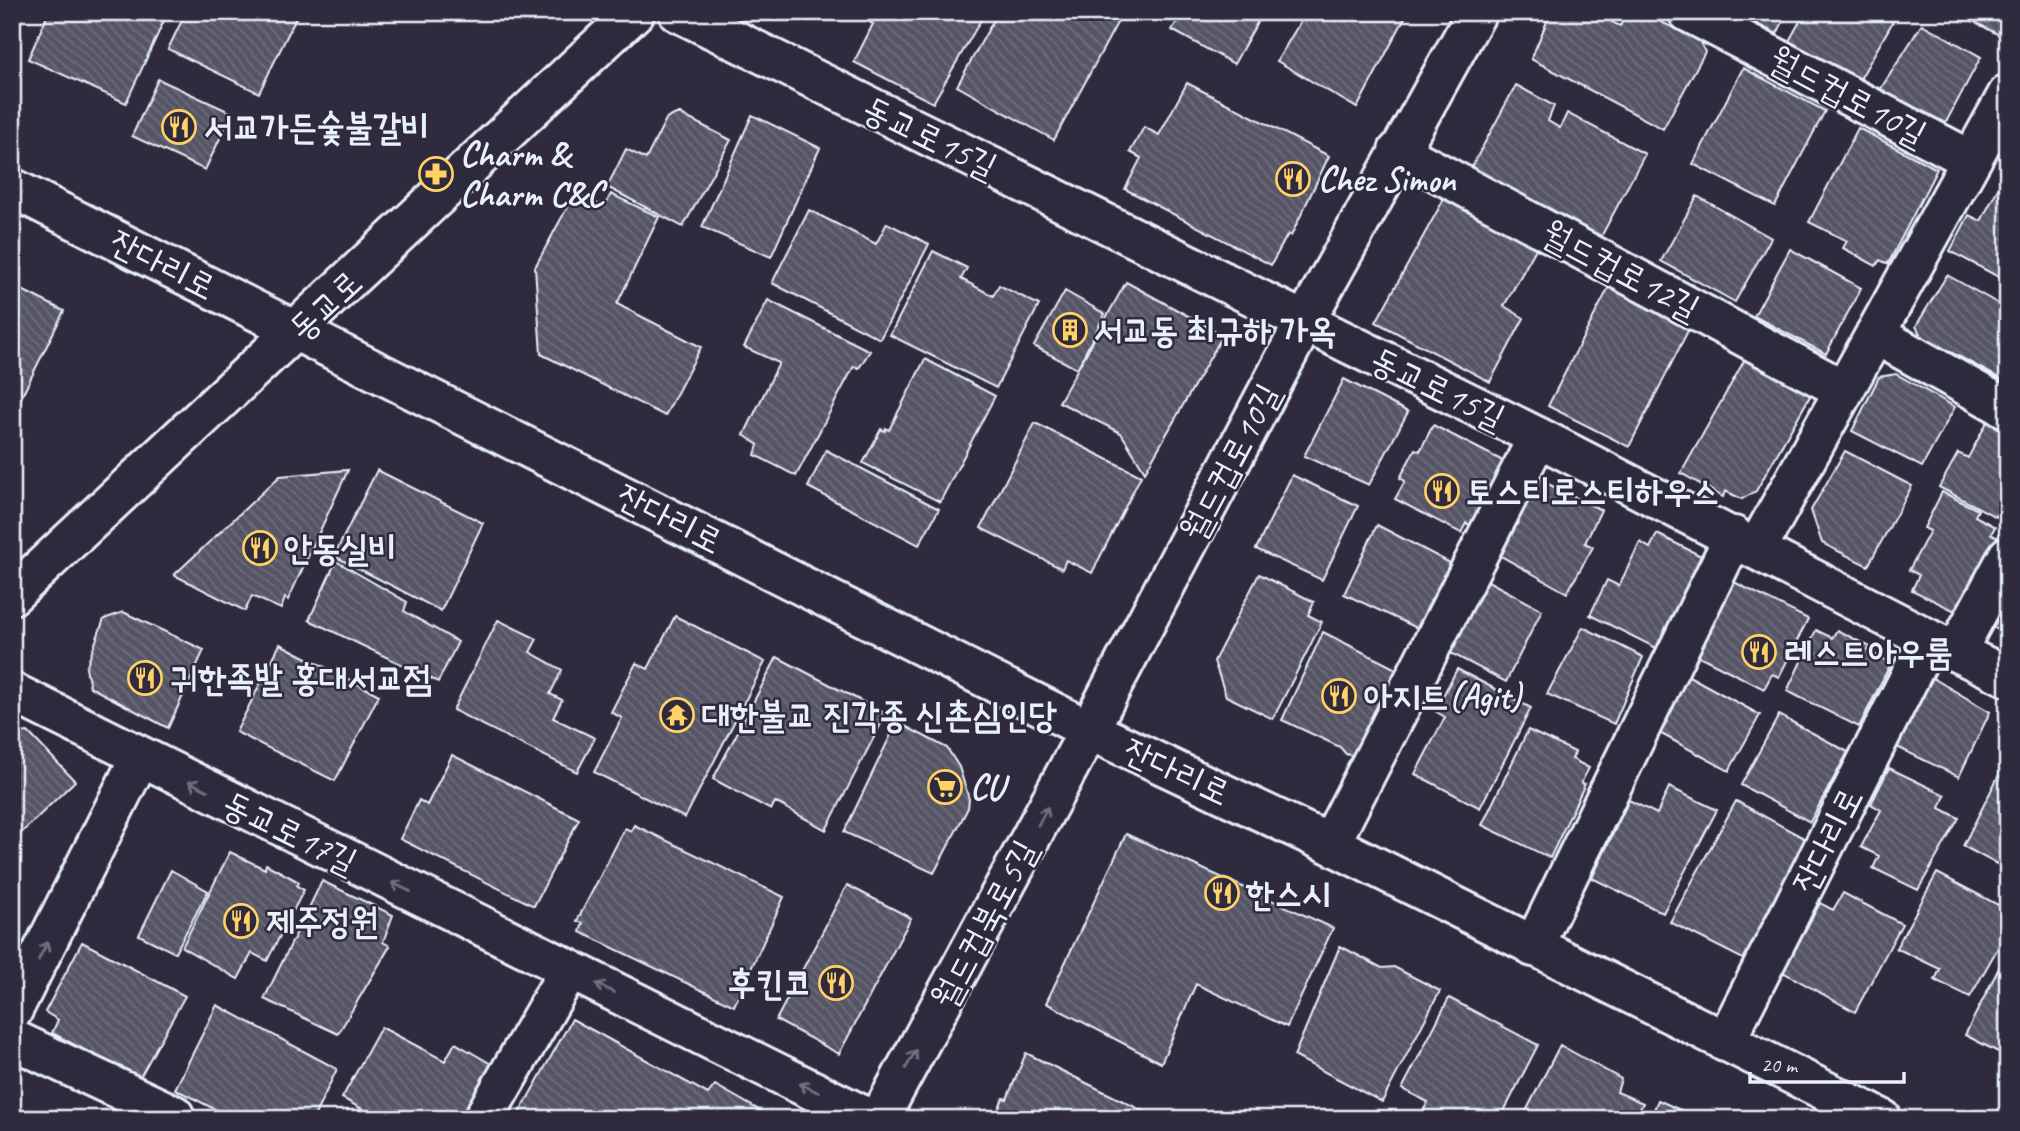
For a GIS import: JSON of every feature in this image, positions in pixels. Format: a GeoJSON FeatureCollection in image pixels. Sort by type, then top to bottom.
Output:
{"type":"FeatureCollection","features":[{"type":"Feature","properties":{"kind":"street","name":"동교로"},"geometry":{"type":"LineString","coordinates":[[12,595],[298,331],[635,12]]}},
{"type":"Feature","properties":{"kind":"street","name":"동교로15길"},"geometry":{"type":"LineString","coordinates":[[678,12],[1538,437],[2008,677]]}},
{"type":"Feature","properties":{"kind":"street","name":"월드컵로10길"},"geometry":{"type":"LineString","coordinates":[[1089,730],[1304,323],[1477,12]]}},
{"type":"Feature","properties":{"kind":"street","name":"월드컵로10길"},"geometry":{"type":"LineString","coordinates":[[1688,12],[1971,160]]}},
{"type":"Feature","properties":{"kind":"street"},"geometry":{"type":"LineString","coordinates":[[1533,947],[1745,542],[1844,390],[1971,160],[1998,133],[2008,94]]}},
{"type":"Feature","properties":{"kind":"street","name":"월드컵로12길"},"geometry":{"type":"LineString","coordinates":[[1398,151],[1844,390]]}},
{"type":"Feature","properties":{"kind":"street","name":"잔다리로"},"geometry":{"type":"LineString","coordinates":[[12,188],[1089,730],[1330,844],[1882,1119]]}},
{"type":"Feature","properties":{"kind":"street"},"geometry":{"type":"LineString","coordinates":[[1875,334],[2008,409]]}},
{"type":"Feature","properties":{"kind":"street"},"geometry":{"type":"LineString","coordinates":[[1330,844],[1538,437]]}},
{"type":"Feature","properties":{"kind":"street"},"geometry":{"type":"LineString","coordinates":[[1943,645],[2008,556]]}},
{"type":"Feature","properties":{"kind":"street","name":"잔다리로"},"geometry":{"type":"LineString","coordinates":[[1725,1042],[1943,645]]}},
{"type":"Feature","properties":{"kind":"street","name":"동교로17길"},"geometry":{"type":"LineString","coordinates":[[12,692],[870,1119]]}},
{"type":"Feature","properties":{"kind":"street","name":"월드컵북로5길"},"geometry":{"type":"LineString","coordinates":[[879,1119],[1089,730]]}},
{"type":"Feature","properties":{"kind":"street"},"geometry":{"type":"LineString","coordinates":[[12,1012],[140,757]]}},
{"type":"Feature","properties":{"kind":"street"},"geometry":{"type":"LineString","coordinates":[[483,1119],[569,970]]}},
{"type":"Feature","properties":{"kind":"street"},"geometry":{"type":"LineString","coordinates":[[12,1039],[174,1115]]}},
{"type":"Feature","properties":{"kind":"building"},"geometry":{"type":"Polygon","coordinates":[[[12,12],[24,12],[12,36],[12,12]]]}},
{"type":"Feature","properties":{"kind":"building"},"geometry":{"type":"Polygon","coordinates":[[[49,12],[168,12],[126,103],[28,59],[49,12]]]}},
{"type":"Feature","properties":{"kind":"building"},"geometry":{"type":"Polygon","coordinates":[[[186,12],[299,12],[259,93],[168,49],[186,12]]]}},
{"type":"Feature","properties":{"kind":"building"},"geometry":{"type":"Polygon","coordinates":[[[865,12],[985,13],[933,103],[854,62],[873,24],[862,18],[865,12]]]}},
{"type":"Feature","properties":{"kind":"building"},"geometry":{"type":"Polygon","coordinates":[[[998,12],[1123,12],[1054,140],[957,86],[998,12]]]}},
{"type":"Feature","properties":{"kind":"building"},"geometry":{"type":"Polygon","coordinates":[[[1182,12],[1263,12],[1234,64],[1172,30],[1182,12]]]}},
{"type":"Feature","properties":{"kind":"building"},"geometry":{"type":"Polygon","coordinates":[[[1306,12],[1408,12],[1357,108],[1277,61],[1306,12]]]}},
{"type":"Feature","properties":{"kind":"building"},"geometry":{"type":"Polygon","coordinates":[[[1551,12],[1617,12],[1612,22],[1620,26],[1628,12],[1653,12],[1658,14],[1659,21],[1699,40],[1705,52],[1663,129],[1531,59],[1551,12]]]}},
{"type":"Feature","properties":{"kind":"building"},"geometry":{"type":"Polygon","coordinates":[[[1733,12],[1788,12],[1777,34],[1733,12]]]}},
{"type":"Feature","properties":{"kind":"building"},"geometry":{"type":"Polygon","coordinates":[[[1805,12],[1889,12],[1896,16],[1859,81],[1789,41],[1805,12]]]}},
{"type":"Feature","properties":{"kind":"building"},"geometry":{"type":"Polygon","coordinates":[[[1957,12],[2008,12],[2008,40],[1957,12]]]}},
{"type":"Feature","properties":{"kind":"building"},"geometry":{"type":"Polygon","coordinates":[[[1922,24],[1981,57],[1944,126],[1880,90],[1922,24]]]}},
{"type":"Feature","properties":{"kind":"building"},"geometry":{"type":"Polygon","coordinates":[[[1743,68],[1825,111],[1775,206],[1693,164],[1743,68]]]}},
{"type":"Feature","properties":{"kind":"building"},"geometry":{"type":"Polygon","coordinates":[[[158,79],[232,113],[205,170],[132,136],[158,79]]]}},
{"type":"Feature","properties":{"kind":"building"},"geometry":{"type":"Polygon","coordinates":[[[1187,83],[1329,156],[1291,236],[1288,234],[1271,265],[1125,189],[1141,158],[1130,152],[1144,127],[1159,135],[1187,83]]]}},
{"type":"Feature","properties":{"kind":"building"},"geometry":{"type":"Polygon","coordinates":[[[1516,85],[1554,106],[1548,121],[1560,128],[1567,113],[1645,154],[1601,237],[1471,168],[1516,85]]]}},
{"type":"Feature","properties":{"kind":"building"},"geometry":{"type":"Polygon","coordinates":[[[676,114],[731,140],[683,227],[607,187],[626,149],[646,159],[666,119],[676,114]]]}},
{"type":"Feature","properties":{"kind":"building"},"geometry":{"type":"Polygon","coordinates":[[[752,115],[820,148],[771,257],[702,227],[752,115]]]}},
{"type":"Feature","properties":{"kind":"building"},"geometry":{"type":"Polygon","coordinates":[[[1858,128],[1937,169],[1888,264],[1880,260],[1876,266],[1843,248],[1847,241],[1809,222],[1858,128]]]}},
{"type":"Feature","properties":{"kind":"building"},"geometry":{"type":"Polygon","coordinates":[[[2003,179],[2008,181],[2008,282],[1950,251],[1969,215],[1981,221],[2003,179]]]}},
{"type":"Feature","properties":{"kind":"building"},"geometry":{"type":"Polygon","coordinates":[[[575,193],[604,207],[611,194],[659,217],[617,304],[701,347],[665,416],[541,354],[535,267],[575,193]]]}},
{"type":"Feature","properties":{"kind":"building"},"geometry":{"type":"Polygon","coordinates":[[[1446,195],[1538,245],[1504,306],[1524,318],[1490,382],[1376,322],[1446,195]]]}},
{"type":"Feature","properties":{"kind":"building"},"geometry":{"type":"Polygon","coordinates":[[[1697,196],[1771,238],[1735,302],[1661,261],[1697,196]]]}},
{"type":"Feature","properties":{"kind":"building"},"geometry":{"type":"Polygon","coordinates":[[[809,210],[876,244],[887,223],[929,244],[880,339],[772,283],[809,210]]]}},
{"type":"Feature","properties":{"kind":"building"},"geometry":{"type":"Polygon","coordinates":[[[1790,249],[1861,288],[1826,354],[1754,316],[1790,249]]]}},
{"type":"Feature","properties":{"kind":"building"},"geometry":{"type":"Polygon","coordinates":[[[933,251],[967,268],[961,279],[993,296],[999,285],[1039,305],[996,388],[890,335],[933,251]]]}},
{"type":"Feature","properties":{"kind":"building"},"geometry":{"type":"Polygon","coordinates":[[[1947,275],[2008,309],[2008,383],[1921,336],[1916,326],[1947,275]]]}},
{"type":"Feature","properties":{"kind":"building"},"geometry":{"type":"Polygon","coordinates":[[[1613,279],[1693,321],[1629,447],[1548,406],[1613,279]]]}},
{"type":"Feature","properties":{"kind":"building"},"geometry":{"type":"Polygon","coordinates":[[[1126,282],[1223,335],[1145,472],[1121,433],[1059,402],[1126,282]]]}},
{"type":"Feature","properties":{"kind":"building"},"geometry":{"type":"Polygon","coordinates":[[[12,285],[64,311],[17,406],[12,403],[12,285]]]}},
{"type":"Feature","properties":{"kind":"building","name":"서교동 최규하 가옥"},"geometry":{"type":"Polygon","coordinates":[[[1065,291],[1105,314],[1077,369],[1034,346],[1065,291]]]}},
{"type":"Feature","properties":{"kind":"building"},"geometry":{"type":"Polygon","coordinates":[[[768,300],[870,351],[859,368],[854,366],[796,476],[755,455],[758,445],[744,435],[779,363],[744,347],[768,300]]]}},
{"type":"Feature","properties":{"kind":"building"},"geometry":{"type":"Polygon","coordinates":[[[1749,352],[1814,389],[1756,491],[1742,499],[1725,491],[1723,497],[1681,473],[1749,352]]]}},
{"type":"Feature","properties":{"kind":"building"},"geometry":{"type":"Polygon","coordinates":[[[925,359],[995,396],[940,502],[863,463],[881,429],[889,430],[925,359]]]}},
{"type":"Feature","properties":{"kind":"building"},"geometry":{"type":"Polygon","coordinates":[[[1896,374],[1955,407],[1922,467],[1852,431],[1879,377],[1896,374]]]}},
{"type":"Feature","properties":{"kind":"building"},"geometry":{"type":"Polygon","coordinates":[[[1344,379],[1408,412],[1369,485],[1304,456],[1344,379]]]}},
{"type":"Feature","properties":{"kind":"building"},"geometry":{"type":"Polygon","coordinates":[[[1987,422],[2004,431],[2008,423],[2008,518],[1998,513],[1996,517],[1939,487],[1958,453],[1968,458],[1987,422]]]}},
{"type":"Feature","properties":{"kind":"building"},"geometry":{"type":"Polygon","coordinates":[[[1035,423],[1141,476],[1092,573],[1066,560],[1062,569],[981,528],[1035,423]]]}},
{"type":"Feature","properties":{"kind":"building"},"geometry":{"type":"Polygon","coordinates":[[[1433,425],[1505,462],[1473,526],[1466,523],[1461,533],[1395,499],[1405,481],[1400,478],[1415,449],[1420,451],[1433,425]]]}},
{"type":"Feature","properties":{"kind":"building"},"geometry":{"type":"Polygon","coordinates":[[[826,450],[939,509],[919,545],[808,487],[826,450]]]}},
{"type":"Feature","properties":{"kind":"building"},"geometry":{"type":"Polygon","coordinates":[[[1845,451],[1912,486],[1868,566],[1822,543],[1811,510],[1845,451]]]}},
{"type":"Feature","properties":{"kind":"building"},"geometry":{"type":"Polygon","coordinates":[[[348,470],[288,600],[285,598],[281,609],[252,596],[245,611],[174,575],[280,476],[348,470]]]}},
{"type":"Feature","properties":{"kind":"building"},"geometry":{"type":"Polygon","coordinates":[[[377,470],[483,523],[441,611],[334,556],[377,470]]]}},
{"type":"Feature","properties":{"kind":"building"},"geometry":{"type":"Polygon","coordinates":[[[1292,475],[1358,506],[1322,580],[1256,549],[1292,475]]]}},
{"type":"Feature","properties":{"kind":"building"},"geometry":{"type":"Polygon","coordinates":[[[1538,479],[1601,510],[1585,543],[1593,547],[1567,593],[1501,556],[1538,479]]]}},
{"type":"Feature","properties":{"kind":"building"},"geometry":{"type":"Polygon","coordinates":[[[1942,492],[1978,510],[1975,516],[1995,527],[1991,534],[1998,538],[1959,613],[1912,590],[1919,575],[1909,570],[1930,531],[1924,528],[1942,492]]]}},
{"type":"Feature","properties":{"kind":"building"},"geometry":{"type":"Polygon","coordinates":[[[1377,525],[1450,563],[1419,629],[1344,594],[1377,525]]]}},
{"type":"Feature","properties":{"kind":"building"},"geometry":{"type":"Polygon","coordinates":[[[1657,534],[1711,561],[1658,649],[1590,615],[1607,580],[1619,586],[1640,542],[1650,548],[1657,534]]]}},
{"type":"Feature","properties":{"kind":"building"},"geometry":{"type":"Polygon","coordinates":[[[336,561],[407,602],[404,611],[458,642],[438,682],[309,620],[336,561]]]}},
{"type":"Feature","properties":{"kind":"building"},"geometry":{"type":"Polygon","coordinates":[[[1259,574],[1314,602],[1308,615],[1322,622],[1273,719],[1226,696],[1214,661],[1259,574]]]}},
{"type":"Feature","properties":{"kind":"building"},"geometry":{"type":"Polygon","coordinates":[[[1486,580],[1542,610],[1506,682],[1449,652],[1486,580]]]}},
{"type":"Feature","properties":{"kind":"building"},"geometry":{"type":"Polygon","coordinates":[[[1734,582],[1808,619],[1779,677],[1772,674],[1764,689],[1697,655],[1734,582]]]}},
{"type":"Feature","properties":{"kind":"building"},"geometry":{"type":"Polygon","coordinates":[[[2008,601],[2008,635],[1993,627],[2008,601]]]}},
{"type":"Feature","properties":{"kind":"building"},"geometry":{"type":"Polygon","coordinates":[[[123,612],[204,650],[168,728],[90,687],[86,668],[104,619],[123,612]]]}},
{"type":"Feature","properties":{"kind":"building","name":"대한불교 진각종 신촌심인당"},"geometry":{"type":"Polygon","coordinates":[[[675,616],[765,662],[685,818],[594,772],[622,718],[611,712],[636,663],[648,669],[675,616]]]}},
{"type":"Feature","properties":{"kind":"building"},"geometry":{"type":"Polygon","coordinates":[[[498,620],[537,639],[530,652],[562,670],[550,694],[562,700],[553,718],[595,738],[577,772],[453,710],[498,620]]]}},
{"type":"Feature","properties":{"kind":"building"},"geometry":{"type":"Polygon","coordinates":[[[1583,627],[1643,657],[1614,724],[1547,694],[1583,627]]]}},
{"type":"Feature","properties":{"kind":"building"},"geometry":{"type":"Polygon","coordinates":[[[1816,630],[1832,638],[1837,630],[1870,647],[1868,651],[1891,663],[1859,727],[1787,691],[1816,630]]]}},
{"type":"Feature","properties":{"kind":"building"},"geometry":{"type":"Polygon","coordinates":[[[1323,632],[1400,671],[1354,756],[1282,720],[1323,632]]]}},
{"type":"Feature","properties":{"kind":"building"},"geometry":{"type":"Polygon","coordinates":[[[280,644],[379,695],[335,781],[236,732],[280,644]]]}},
{"type":"Feature","properties":{"kind":"building"},"geometry":{"type":"Polygon","coordinates":[[[777,657],[886,714],[826,830],[775,802],[771,810],[713,779],[777,657]]]}},
{"type":"Feature","properties":{"kind":"building"},"geometry":{"type":"Polygon","coordinates":[[[1457,669],[1531,708],[1480,808],[1415,774],[1445,717],[1435,711],[1457,669]]]}},
{"type":"Feature","properties":{"kind":"building"},"geometry":{"type":"Polygon","coordinates":[[[1687,675],[1760,715],[1729,771],[1656,731],[1687,675]]]}},
{"type":"Feature","properties":{"kind":"building"},"geometry":{"type":"Polygon","coordinates":[[[1931,677],[1990,712],[1959,777],[1895,746],[1931,677]]]}},
{"type":"Feature","properties":{"kind":"building"},"geometry":{"type":"Polygon","coordinates":[[[1779,715],[1848,752],[1810,822],[1741,785],[1779,715]]]}},
{"type":"Feature","properties":{"kind":"building"},"geometry":{"type":"Polygon","coordinates":[[[897,722],[947,748],[959,767],[969,799],[968,808],[934,873],[844,832],[897,722]]]}},
{"type":"Feature","properties":{"kind":"building"},"geometry":{"type":"Polygon","coordinates":[[[1528,730],[1575,752],[1572,759],[1589,768],[1581,783],[1585,784],[1550,858],[1482,825],[1528,730]]]}},
{"type":"Feature","properties":{"kind":"building"},"geometry":{"type":"Polygon","coordinates":[[[28,732],[75,781],[12,842],[12,734],[28,732]]]}},
{"type":"Feature","properties":{"kind":"building"},"geometry":{"type":"Polygon","coordinates":[[[452,755],[579,819],[534,906],[400,839],[419,800],[427,805],[452,755]]]}},
{"type":"Feature","properties":{"kind":"building"},"geometry":{"type":"Polygon","coordinates":[[[2008,757],[2008,870],[1963,846],[2008,757]]]}},
{"type":"Feature","properties":{"kind":"building"},"geometry":{"type":"Polygon","coordinates":[[[1889,768],[1945,795],[1940,808],[1959,818],[1918,890],[1873,868],[1879,856],[1861,847],[1881,810],[1871,804],[1889,768]]]}},
{"type":"Feature","properties":{"kind":"building"},"geometry":{"type":"Polygon","coordinates":[[[1669,787],[1717,810],[1663,913],[1592,878],[1629,800],[1657,814],[1669,787]]]}},
{"type":"Feature","properties":{"kind":"building"},"geometry":{"type":"Polygon","coordinates":[[[1736,801],[1811,842],[1747,961],[1670,922],[1736,801]]]}},
{"type":"Feature","properties":{"kind":"building"},"geometry":{"type":"Polygon","coordinates":[[[634,825],[784,897],[734,1006],[580,932],[583,923],[577,921],[625,828],[631,831],[634,825]]]}},
{"type":"Feature","properties":{"kind":"building"},"geometry":{"type":"Polygon","coordinates":[[[1126,834],[1333,928],[1287,1027],[1196,984],[1161,1063],[1046,1003],[1126,834]]]}},
{"type":"Feature","properties":{"kind":"building"},"geometry":{"type":"Polygon","coordinates":[[[230,852],[265,869],[266,864],[299,882],[297,886],[304,890],[267,961],[252,953],[238,979],[182,947],[230,852]]]}},
{"type":"Feature","properties":{"kind":"building"},"geometry":{"type":"Polygon","coordinates":[[[171,870],[208,891],[175,953],[139,935],[171,870]]]}},
{"type":"Feature","properties":{"kind":"building"},"geometry":{"type":"Polygon","coordinates":[[[1937,873],[2008,910],[2008,930],[1970,997],[1935,980],[1940,969],[1896,948],[1937,873]]]}},
{"type":"Feature","properties":{"kind":"building"},"geometry":{"type":"Polygon","coordinates":[[[322,881],[393,915],[383,942],[390,946],[338,1034],[264,999],[322,881]]]}},
{"type":"Feature","properties":{"kind":"building"},"geometry":{"type":"Polygon","coordinates":[[[847,885],[911,918],[839,1054],[776,1020],[847,885]]]}},
{"type":"Feature","properties":{"kind":"building"},"geometry":{"type":"Polygon","coordinates":[[[1843,893],[1902,924],[1855,1012],[1783,972],[1820,903],[1833,910],[1843,893]]]}},
{"type":"Feature","properties":{"kind":"building"},"geometry":{"type":"Polygon","coordinates":[[[82,942],[185,996],[139,1079],[52,1033],[58,1020],[45,1012],[82,942]]]}},
{"type":"Feature","properties":{"kind":"building"},"geometry":{"type":"Polygon","coordinates":[[[1340,946],[1382,968],[1394,967],[1440,991],[1382,1102],[1294,1056],[1340,946]]]}},
{"type":"Feature","properties":{"kind":"building"},"geometry":{"type":"Polygon","coordinates":[[[2008,950],[2008,1057],[1965,1035],[2008,950]]]}},
{"type":"Feature","properties":{"kind":"building"},"geometry":{"type":"Polygon","coordinates":[[[1449,998],[1538,1045],[1500,1119],[1434,1119],[1422,1113],[1428,1102],[1402,1089],[1449,998]]]}},
{"type":"Feature","properties":{"kind":"building"},"geometry":{"type":"Polygon","coordinates":[[[217,1005],[337,1069],[313,1119],[234,1119],[175,1089],[217,1005]]]}},
{"type":"Feature","properties":{"kind":"building"},"geometry":{"type":"Polygon","coordinates":[[[572,1019],[708,1094],[715,1085],[775,1119],[516,1119],[572,1019]]]}},
{"type":"Feature","properties":{"kind":"building"},"geometry":{"type":"Polygon","coordinates":[[[381,1027],[445,1061],[455,1043],[493,1065],[463,1119],[380,1119],[342,1098],[381,1027]]]}},
{"type":"Feature","properties":{"kind":"building"},"geometry":{"type":"Polygon","coordinates":[[[1560,1045],[1621,1079],[1617,1092],[1643,1103],[1635,1119],[1522,1119],[1560,1045]]]}},
{"type":"Feature","properties":{"kind":"building"},"geometry":{"type":"Polygon","coordinates":[[[1026,1053],[1159,1119],[994,1119],[1003,1098],[1007,1099],[1026,1053]]]}},
{"type":"Feature","properties":{"kind":"building"},"geometry":{"type":"Polygon","coordinates":[[[1658,1100],[1700,1119],[1650,1119],[1658,1100]]]}},
{"type":"Feature","properties":{"kind":"place","name":"서교가든숯불갈비"},"geometry":{"type":"Point","coordinates":[179,127]}},
{"type":"Feature","properties":{"kind":"place","name":"Charm & Charm C&C"},"geometry":{"type":"Point","coordinates":[436,174]}},
{"type":"Feature","properties":{"kind":"place","name":"Chez Simon"},"geometry":{"type":"Point","coordinates":[1293,179]}},
{"type":"Feature","properties":{"kind":"place","name":"서교동 최규하 가옥"},"geometry":{"type":"Point","coordinates":[1070,330]}},
{"type":"Feature","properties":{"kind":"place","name":"토스티로스티하우스"},"geometry":{"type":"Point","coordinates":[1442,491]}},
{"type":"Feature","properties":{"kind":"place","name":"안동실비"},"geometry":{"type":"Point","coordinates":[260,548]}},
{"type":"Feature","properties":{"kind":"place","name":"레스트아우룸"},"geometry":{"type":"Point","coordinates":[1759,652]}},
{"type":"Feature","properties":{"kind":"place","name":"귀한족발 홍대서교점"},"geometry":{"type":"Point","coordinates":[145,678]}},
{"type":"Feature","properties":{"kind":"place","name":"아지트(Agit)"},"geometry":{"type":"Point","coordinates":[1339,696]}},
{"type":"Feature","properties":{"kind":"place","name":"대한불교 진각종 신촌심인당"},"geometry":{"type":"Point","coordinates":[677,715]}},
{"type":"Feature","properties":{"kind":"place","name":"CU"},"geometry":{"type":"Point","coordinates":[945,787]}},
{"type":"Feature","properties":{"kind":"place","name":"한스시"},"geometry":{"type":"Point","coordinates":[1222,893]}},
{"type":"Feature","properties":{"kind":"place","name":"제주정원"},"geometry":{"type":"Point","coordinates":[241,921]}},
{"type":"Feature","properties":{"kind":"place","name":"후킨코"},"geometry":{"type":"Point","coordinates":[836,983]}}]}
